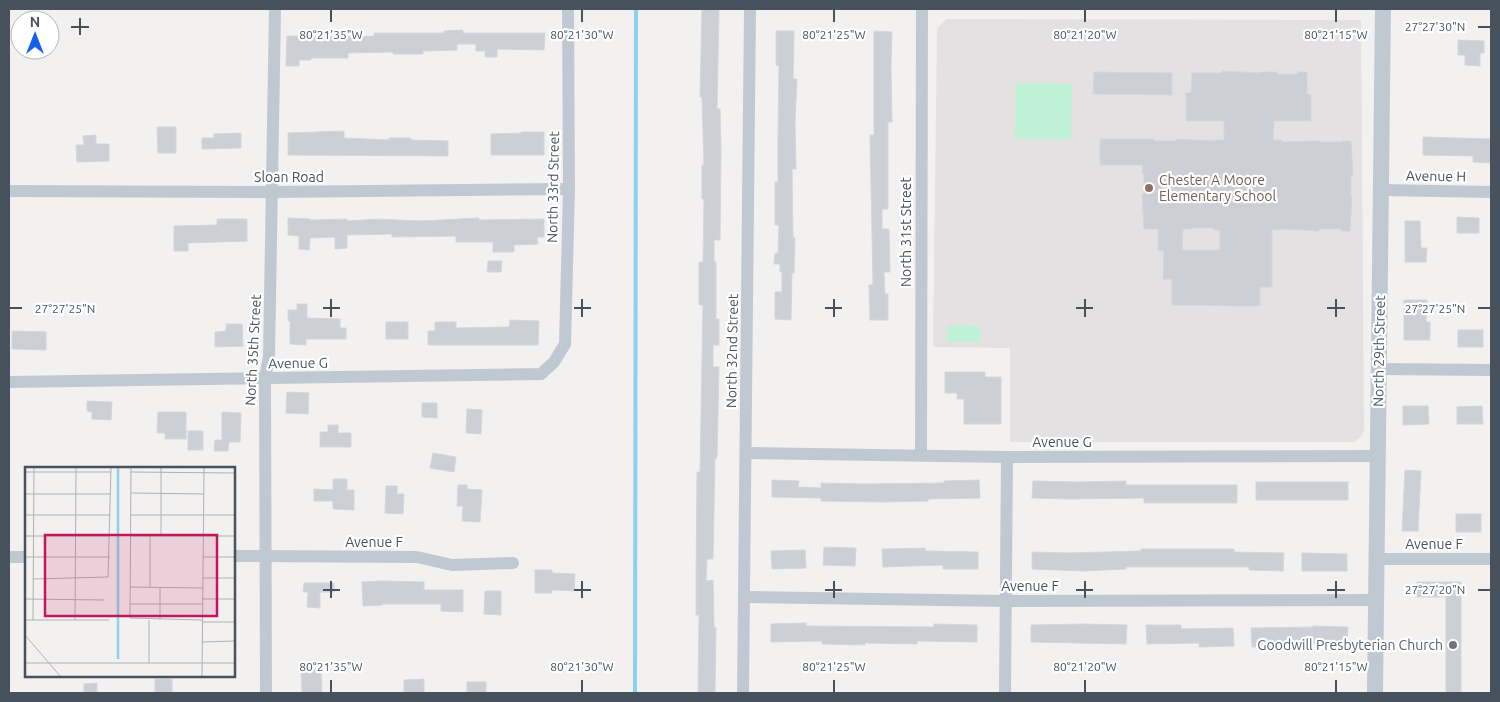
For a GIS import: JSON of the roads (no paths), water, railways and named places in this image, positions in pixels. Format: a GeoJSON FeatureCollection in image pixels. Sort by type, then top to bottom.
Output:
{"type":"FeatureCollection","features":[{"type":"Feature","properties":{"kind":"street","name":"North 35th Street"},"geometry":{"type":"LineString","coordinates":[[266,693],[265,378],[270,356],[275,9]]}},
{"type":"Feature","properties":{"kind":"street","name":"North 33rd Street"},"geometry":{"type":"LineString","coordinates":[[554,362],[565,344],[569,189],[568,9]]}},
{"type":"Feature","properties":{"kind":"street","name":"North 32nd Street"},"geometry":{"type":"LineString","coordinates":[[744,693],[750,9]]}},
{"type":"Feature","properties":{"kind":"street","name":"North 31st Street"},"geometry":{"type":"LineString","coordinates":[[921,456],[922,9]]}},
{"type":"Feature","properties":{"kind":"street","name":"North 29th Street"},"geometry":{"type":"LineString","coordinates":[[1375,693],[1383,9]]}},
{"type":"Feature","properties":{"kind":"street","name":"Sloan Road"},"geometry":{"type":"LineString","coordinates":[[9,191],[272,192],[569,189]]}},
{"type":"Feature","properties":{"kind":"street","name":"Avenue H"},"geometry":{"type":"LineString","coordinates":[[1380,190],[1491,192]]}},
{"type":"Feature","properties":{"kind":"street","name":"Avenue G"},"geometry":{"type":"LineString","coordinates":[[9,382],[541,374],[554,362]]}},
{"type":"Feature","properties":{"kind":"street"},"geometry":{"type":"LineString","coordinates":[[1378,370],[1491,370]]}},
{"type":"Feature","properties":{"kind":"street","name":"Avenue G"},"geometry":{"type":"LineString","coordinates":[[746,453],[1007,457],[1378,456]]}},
{"type":"Feature","properties":{"kind":"street"},"geometry":{"type":"LineString","coordinates":[[1005,693],[1007,457]]}},
{"type":"Feature","properties":{"kind":"street","name":"Avenue F"},"geometry":{"type":"LineString","coordinates":[[235,556],[417,557],[452,566],[513,563]]}},
{"type":"Feature","properties":{"kind":"street"},"geometry":{"type":"LineString","coordinates":[[9,557],[25,557]]}},
{"type":"Feature","properties":{"kind":"street","name":"Avenue F"},"geometry":{"type":"LineString","coordinates":[[1376,559],[1491,559]]}},
{"type":"Feature","properties":{"kind":"street","name":"Avenue F"},"geometry":{"type":"LineString","coordinates":[[745,597],[1006,601],[1376,600]]}},
{"type":"Feature","properties":{"kind":"waterway"},"geometry":{"type":"LineString","coordinates":[[635,693],[636,9]]}},
{"type":"Feature","properties":{"kind":"place","name":"Chester A Moore Elementary School"},"geometry":{"type":"Point","coordinates":[1149,188]}},
{"type":"Feature","properties":{"kind":"place","name":"Goodwill Presbyterian Church"},"geometry":{"type":"Point","coordinates":[1453,645]}}]}
